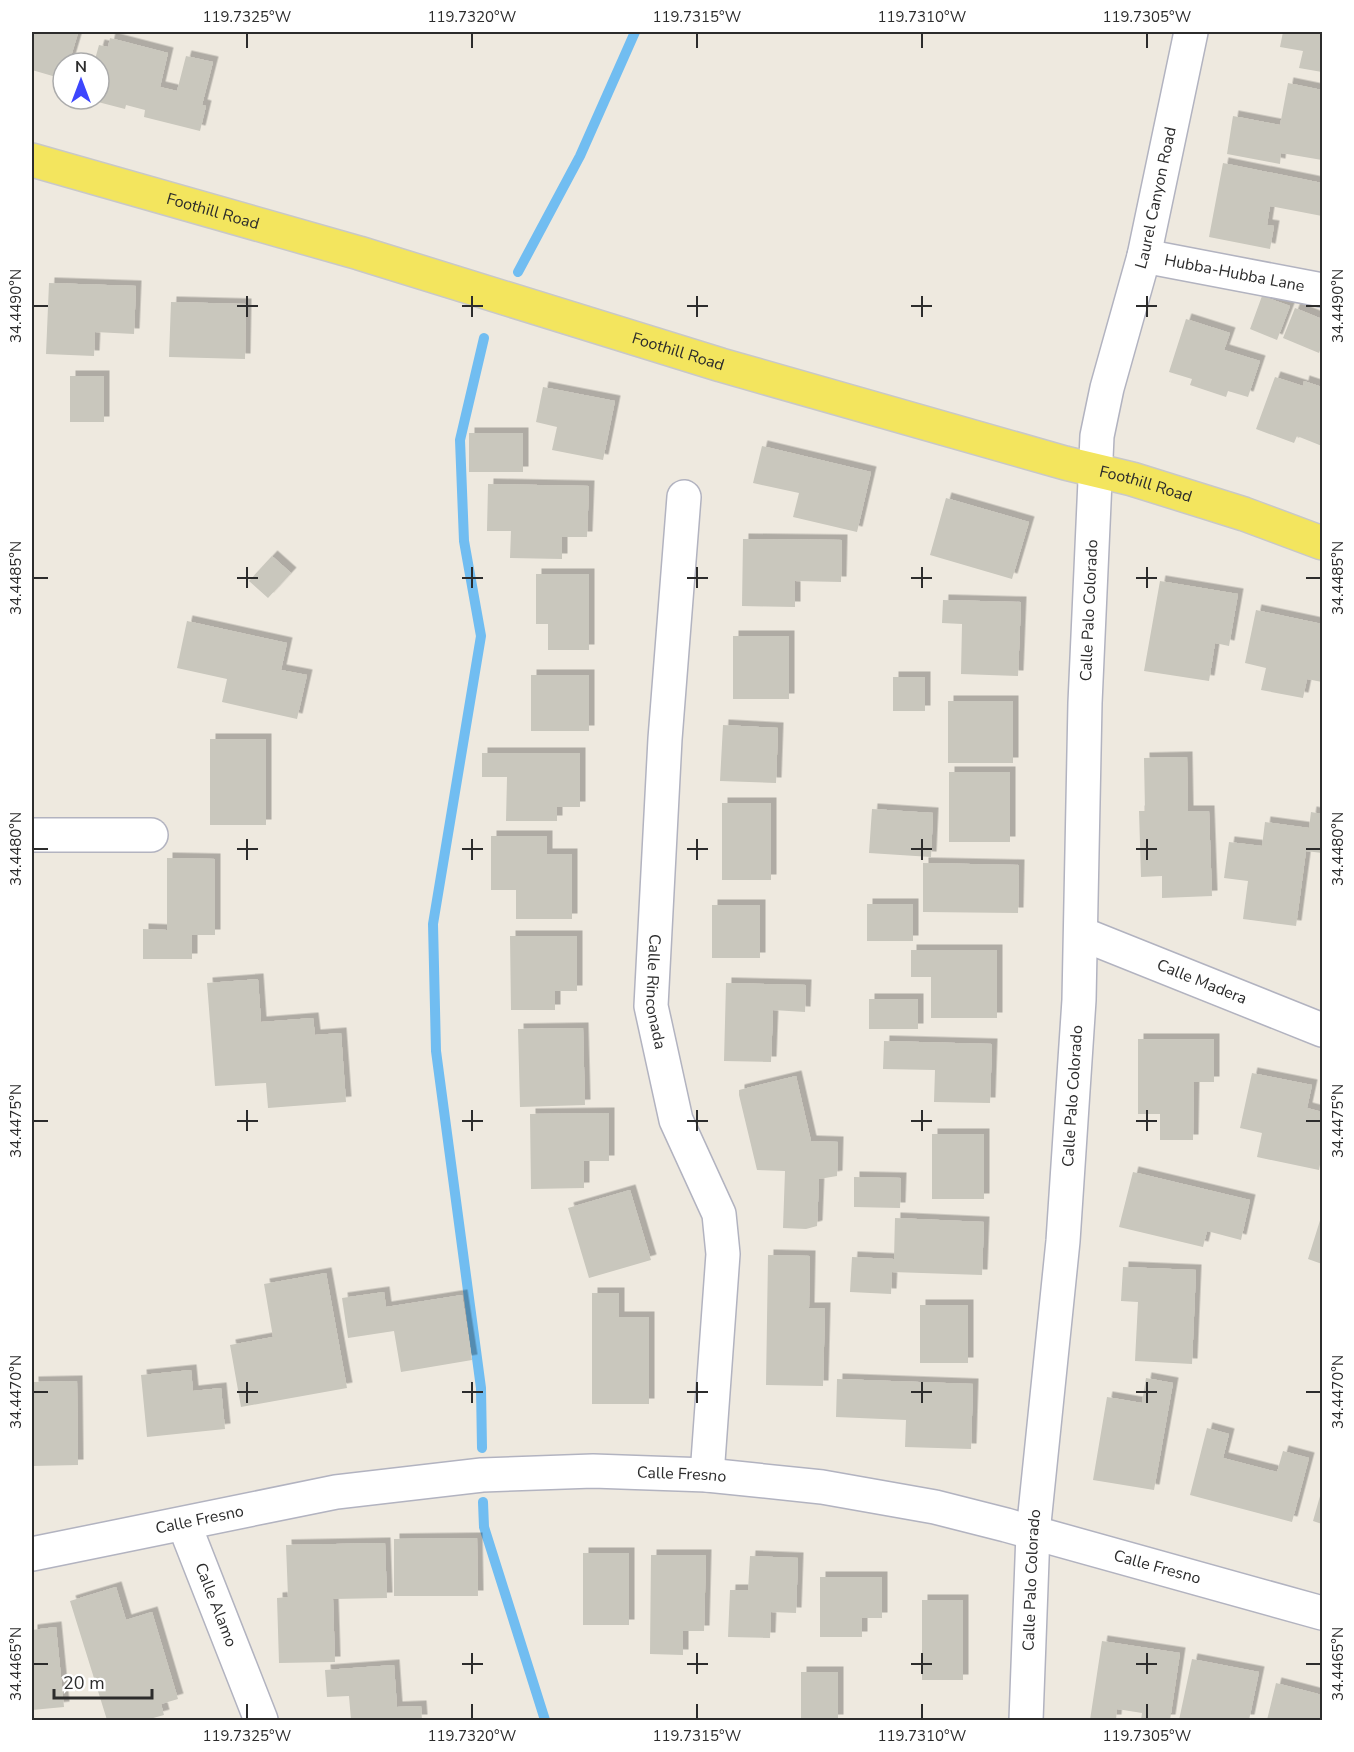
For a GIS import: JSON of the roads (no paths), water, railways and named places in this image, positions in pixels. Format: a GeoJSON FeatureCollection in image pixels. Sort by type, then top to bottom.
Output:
{"type":"FeatureCollection","features":[{"type":"Feature","properties":{"kind":"main road","name":"Foothill Road"},"geometry":{"type":"LineString","coordinates":[[32,160],[359,253],[711,362],[1096,470],[1234,511],[1323,543]]}},
{"type":"Feature","properties":{"kind":"street","name":"Laurel Canyon Road"},"geometry":{"type":"LineString","coordinates":[[1096,470],[1097,436],[1107,388],[1144,256],[1191,32]]}},
{"type":"Feature","properties":{"kind":"street","name":"Hubba-Hubba Lane"},"geometry":{"type":"LineString","coordinates":[[1144,256],[1323,290]]}},
{"type":"Feature","properties":{"kind":"street","name":"Calle Palo Colorado"},"geometry":{"type":"LineString","coordinates":[[1026,1720],[1033,1533],[1063,1241],[1082,934],[1085,703],[1096,470]]}},
{"type":"Feature","properties":{"kind":"street","name":"Calle Rinconada"},"geometry":{"type":"LineString","coordinates":[[684,497],[665,740],[651,1006],[676,1120],[719,1214],[722,1234],[723,1254],[707,1475]]}},
{"type":"Feature","properties":{"kind":"street"},"geometry":{"type":"LineString","coordinates":[[32,835],[151,835]]}},
{"type":"Feature","properties":{"kind":"street","name":"Calle Madera"},"geometry":{"type":"LineString","coordinates":[[1082,934],[1323,1030]]}},
{"type":"Feature","properties":{"kind":"street","name":"Calle Fresno"},"geometry":{"type":"LineString","coordinates":[[32,1554],[336,1492],[472,1476],[593,1471],[707,1475],[822,1487],[923,1505],[1006,1525],[1323,1613]]}},
{"type":"Feature","properties":{"kind":"street","name":"Calle Alamo"},"geometry":{"type":"LineString","coordinates":[[184,1524],[261,1720]]}},
{"type":"Feature","properties":{"kind":"waterway"},"geometry":{"type":"LineString","coordinates":[[518,272],[580,156],[635,32]]}},
{"type":"Feature","properties":{"kind":"waterway"},"geometry":{"type":"LineString","coordinates":[[482,1448],[481,1388],[436,1051],[433,924],[481,636],[464,541],[460,440],[484,338]]}},
{"type":"Feature","properties":{"kind":"waterway"},"geometry":{"type":"LineString","coordinates":[[483,1502],[484,1527],[545,1720]]}}]}
